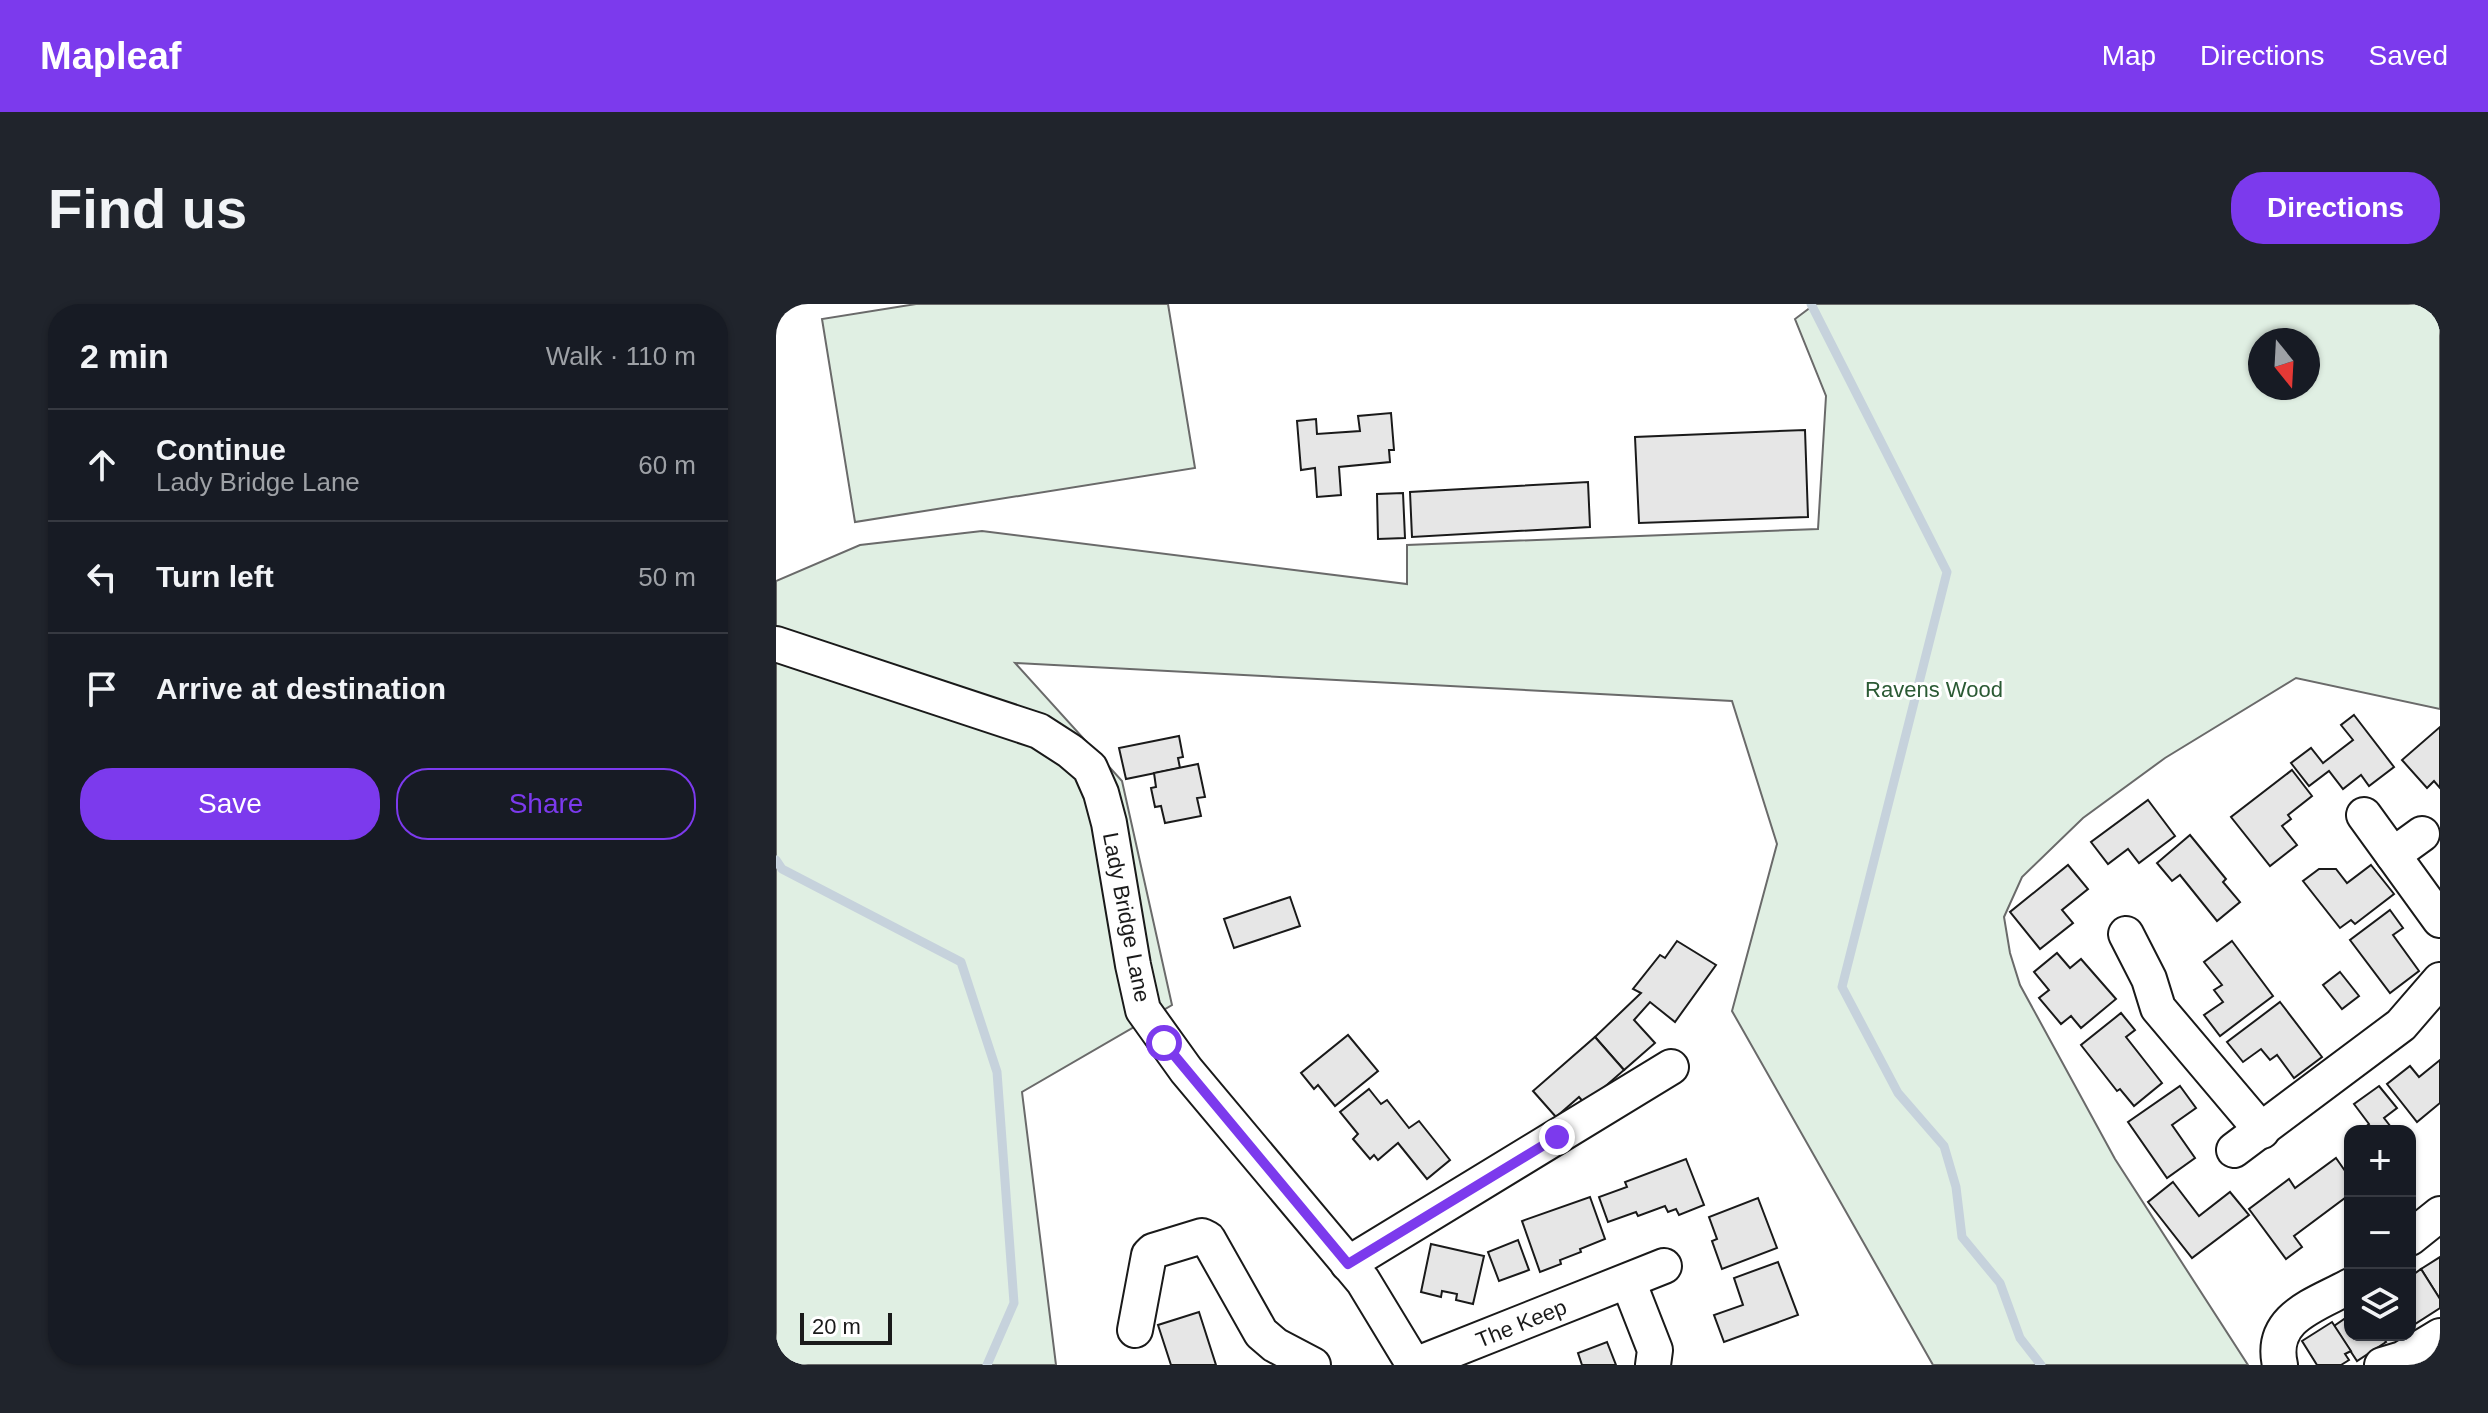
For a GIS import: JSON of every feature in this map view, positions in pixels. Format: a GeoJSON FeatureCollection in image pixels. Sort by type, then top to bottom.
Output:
{"type":"FeatureCollection","features":[{"type":"Feature","properties":{"kind":"street","name":"Lady Bridge Lane"},"geometry":{"type":"LineString","coordinates":[[776,644],[1039,731],[1090,768],[1109,823],[1143,1010],[1186,1070],[1363,1281],[1414,1365]]}},
{"type":"Feature","properties":{"kind":"street"},"geometry":{"type":"LineString","coordinates":[[2364,815],[2440,920]]}},
{"type":"Feature","properties":{"kind":"street"},"geometry":{"type":"LineString","coordinates":[[2393,855],[2422,834]]}},
{"type":"Feature","properties":{"kind":"street"},"geometry":{"type":"LineString","coordinates":[[2126,934],[2162,973],[2158,1008],[2248,1141],[2401,1025],[2440,980]]}},
{"type":"Feature","properties":{"kind":"street"},"geometry":{"type":"LineString","coordinates":[[1348,1264],[1671,1067]]}},
{"type":"Feature","properties":{"kind":"street"},"geometry":{"type":"LineString","coordinates":[[2416,1233],[2440,1214]]}},
{"type":"Feature","properties":{"kind":"street"},"geometry":{"type":"LineString","coordinates":[[1135,1330],[1149,1255],[1153,1251],[1202,1236],[1208,1239],[1261,1333],[1275,1345],[1313,1365]]}},
{"type":"Feature","properties":{"kind":"street","name":"The Keep"},"geometry":{"type":"LineString","coordinates":[[1414,1365],[1664,1266]]}},
{"type":"Feature","properties":{"kind":"street"},"geometry":{"type":"LineString","coordinates":[[1628,1281],[1655,1350],[1653,1365]]}},
{"type":"Feature","properties":{"kind":"street"},"geometry":{"type":"LineString","coordinates":[[2280,1365],[2278,1343],[2282,1329],[2293,1319],[2344,1289]]}},
{"type":"Feature","properties":{"kind":"street"},"geometry":{"type":"LineString","coordinates":[[2382,1365],[2402,1359],[2440,1336]]}},
{"type":"Feature","properties":{"kind":"green space"},"geometry":{"type":"Polygon","coordinates":[[[916,304],[1168,304],[1195,468],[855,522],[822,319],[916,304]]]}},
{"type":"Feature","properties":{"kind":"green space","name":"Ravens Wood"},"geometry":{"type":"Polygon","coordinates":[[[1815,304],[2440,304],[2440,709],[2296,678],[2165,758],[2083,818],[2022,877],[2004,917],[2010,953],[2020,985],[2115,1159],[2248,1365],[1933,1365],[1732,1011],[1777,844],[1732,701],[1015,663],[1122,781],[1172,1005],[1022,1092],[1056,1365],[786,1365],[776,1350],[776,581],[860,545],[982,531],[1407,584],[1407,545],[1818,529],[1826,396],[1795,319],[1815,304]]]}},
{"type":"Feature","properties":{"kind":"building"},"geometry":{"type":"Polygon","coordinates":[[[1391,413],[1394,450],[1389,450],[1390,462],[1339,467],[1341,495],[1317,497],[1315,468],[1301,470],[1297,421],[1316,419],[1317,434],[1360,431],[1358,416],[1391,413]]]}},
{"type":"Feature","properties":{"kind":"building"},"geometry":{"type":"Polygon","coordinates":[[[1805,430],[1808,517],[1639,523],[1635,437],[1805,430]]]}},
{"type":"Feature","properties":{"kind":"building"},"geometry":{"type":"Polygon","coordinates":[[[1588,482],[1590,527],[1412,537],[1410,492],[1588,482]]]}},
{"type":"Feature","properties":{"kind":"building"},"geometry":{"type":"Polygon","coordinates":[[[1403,493],[1405,538],[1378,539],[1377,494],[1403,493]]]}},
{"type":"Feature","properties":{"kind":"building"},"geometry":{"type":"Polygon","coordinates":[[[2354,715],[2394,767],[2369,786],[2361,775],[2343,789],[2329,771],[2309,786],[2291,763],[2311,748],[2323,763],[2353,740],[2341,725],[2354,715]]]}},
{"type":"Feature","properties":{"kind":"building"},"geometry":{"type":"Polygon","coordinates":[[[2440,727],[2440,788],[2434,781],[2427,788],[2402,760],[2440,727]]]}},
{"type":"Feature","properties":{"kind":"building"},"geometry":{"type":"Polygon","coordinates":[[[1179,736],[1183,757],[1178,758],[1180,768],[1126,779],[1119,748],[1179,736]]]}},
{"type":"Feature","properties":{"kind":"building"},"geometry":{"type":"Polygon","coordinates":[[[1198,764],[1205,797],[1197,798],[1201,816],[1165,823],[1161,806],[1155,807],[1151,788],[1156,787],[1154,773],[1198,764]]]}},
{"type":"Feature","properties":{"kind":"building"},"geometry":{"type":"Polygon","coordinates":[[[2292,770],[2312,796],[2288,815],[2291,819],[2282,826],[2297,845],[2270,866],[2231,817],[2292,770]]]}},
{"type":"Feature","properties":{"kind":"building"},"geometry":{"type":"Polygon","coordinates":[[[2148,800],[2175,836],[2139,863],[2128,849],[2108,864],[2091,842],[2148,800]]]}},
{"type":"Feature","properties":{"kind":"building"},"geometry":{"type":"Polygon","coordinates":[[[2190,835],[2226,879],[2223,882],[2240,902],[2217,921],[2180,875],[2172,881],[2157,863],[2190,835]]]}},
{"type":"Feature","properties":{"kind":"building"},"geometry":{"type":"Polygon","coordinates":[[[2068,865],[2088,889],[2062,910],[2073,923],[2040,949],[2010,912],[2068,865]]]}},
{"type":"Feature","properties":{"kind":"building"},"geometry":{"type":"Polygon","coordinates":[[[2371,865],[2394,894],[2355,924],[2351,920],[2340,928],[2303,881],[2319,869],[2336,869],[2347,883],[2371,865]]]}},
{"type":"Feature","properties":{"kind":"building"},"geometry":{"type":"Polygon","coordinates":[[[1290,897],[1300,926],[1234,948],[1224,919],[1290,897]]]}},
{"type":"Feature","properties":{"kind":"building"},"geometry":{"type":"Polygon","coordinates":[[[2390,910],[2403,928],[2393,935],[2419,971],[2390,993],[2350,940],[2390,910]]]}},
{"type":"Feature","properties":{"kind":"building"},"geometry":{"type":"Polygon","coordinates":[[[1677,941],[1716,965],[1675,1022],[1650,1002],[1634,1020],[1655,1043],[1624,1070],[1595,1037],[1641,993],[1633,989],[1660,955],[1665,958],[1677,941]]]}},
{"type":"Feature","properties":{"kind":"building"},"geometry":{"type":"Polygon","coordinates":[[[2232,941],[2273,996],[2220,1036],[2204,1015],[2223,1002],[2214,990],[2222,985],[2204,962],[2232,941]]]}},
{"type":"Feature","properties":{"kind":"building"},"geometry":{"type":"Polygon","coordinates":[[[2057,953],[2070,968],[2081,959],[2116,999],[2081,1028],[2071,1016],[2061,1024],[2039,998],[2049,990],[2034,972],[2057,953]]]}},
{"type":"Feature","properties":{"kind":"building"},"geometry":{"type":"Polygon","coordinates":[[[2340,972],[2359,996],[2342,1009],[2323,985],[2340,972]]]}},
{"type":"Feature","properties":{"kind":"building"},"geometry":{"type":"Polygon","coordinates":[[[2280,1002],[2322,1057],[2294,1078],[2277,1055],[2270,1060],[2261,1049],[2243,1062],[2227,1042],[2280,1002]]]}},
{"type":"Feature","properties":{"kind":"building"},"geometry":{"type":"Polygon","coordinates":[[[2121,1013],[2135,1030],[2126,1037],[2162,1083],[2134,1106],[2120,1089],[2117,1091],[2081,1045],[2121,1013]]]}},
{"type":"Feature","properties":{"kind":"building"},"geometry":{"type":"Polygon","coordinates":[[[1348,1035],[1378,1071],[1335,1106],[1318,1085],[1314,1089],[1301,1073],[1348,1035]]]}},
{"type":"Feature","properties":{"kind":"building"},"geometry":{"type":"Polygon","coordinates":[[[1595,1037],[1624,1070],[1585,1104],[1579,1097],[1556,1117],[1533,1091],[1595,1037]]]}},
{"type":"Feature","properties":{"kind":"building"},"geometry":{"type":"Polygon","coordinates":[[[2440,1060],[2440,1103],[2417,1122],[2387,1084],[2410,1066],[2419,1077],[2440,1060]]]}},
{"type":"Feature","properties":{"kind":"building"},"geometry":{"type":"Polygon","coordinates":[[[2180,1086],[2196,1108],[2172,1125],[2195,1158],[2167,1178],[2128,1122],[2180,1086]]]}},
{"type":"Feature","properties":{"kind":"building"},"geometry":{"type":"Polygon","coordinates":[[[2379,1086],[2397,1108],[2384,1118],[2389,1125],[2368,1125],[2354,1104],[2379,1086]]]}},
{"type":"Feature","properties":{"kind":"building"},"geometry":{"type":"Polygon","coordinates":[[[1369,1089],[1381,1104],[1387,1100],[1409,1128],[1419,1121],[1450,1160],[1427,1179],[1398,1143],[1378,1160],[1374,1155],[1370,1159],[1353,1139],[1358,1134],[1340,1112],[1369,1089]]]}},
{"type":"Feature","properties":{"kind":"building"},"geometry":{"type":"Polygon","coordinates":[[[2336,1158],[2344,1169],[2344,1199],[2294,1236],[2302,1247],[2286,1259],[2249,1209],[2289,1179],[2295,1188],[2336,1158]]]}},
{"type":"Feature","properties":{"kind":"building"},"geometry":{"type":"Polygon","coordinates":[[[1686,1159],[1704,1205],[1679,1215],[1676,1209],[1668,1212],[1665,1206],[1608,1222],[1599,1197],[1627,1187],[1625,1182],[1686,1159]]]}},
{"type":"Feature","properties":{"kind":"building"},"geometry":{"type":"Polygon","coordinates":[[[2173,1182],[2199,1216],[2230,1192],[2249,1215],[2192,1258],[2148,1202],[2173,1182]]]}},
{"type":"Feature","properties":{"kind":"building"},"geometry":{"type":"Polygon","coordinates":[[[1590,1197],[1605,1239],[1580,1249],[1581,1252],[1560,1260],[1561,1264],[1540,1272],[1522,1221],[1590,1197]]]}},
{"type":"Feature","properties":{"kind":"building"},"geometry":{"type":"Polygon","coordinates":[[[1758,1198],[1777,1248],[1722,1269],[1712,1241],[1717,1239],[1709,1217],[1758,1198]]]}},
{"type":"Feature","properties":{"kind":"building"},"geometry":{"type":"Polygon","coordinates":[[[1518,1240],[1529,1270],[1499,1281],[1488,1252],[1518,1240]]]}},
{"type":"Feature","properties":{"kind":"building"},"geometry":{"type":"Polygon","coordinates":[[[1431,1244],[1484,1256],[1473,1304],[1456,1300],[1457,1294],[1442,1291],[1441,1297],[1421,1292],[1431,1244]]]}},
{"type":"Feature","properties":{"kind":"building"},"geometry":{"type":"Polygon","coordinates":[[[2440,1257],[2440,1299],[2421,1269],[2440,1257]]]}},
{"type":"Feature","properties":{"kind":"building"},"geometry":{"type":"Polygon","coordinates":[[[1778,1262],[1798,1315],[1724,1342],[1714,1315],[1743,1305],[1734,1278],[1778,1262]]]}},
{"type":"Feature","properties":{"kind":"building"},"geometry":{"type":"Polygon","coordinates":[[[2421,1269],[2440,1299],[2440,1308],[2416,1323],[2416,1273],[2421,1269]]]}},
{"type":"Feature","properties":{"kind":"building"},"geometry":{"type":"Polygon","coordinates":[[[1199,1312],[1216,1365],[1171,1365],[1158,1325],[1199,1312]]]}},
{"type":"Feature","properties":{"kind":"building"},"geometry":{"type":"Polygon","coordinates":[[[2344,1319],[2344,1341],[2386,1342],[2357,1361],[2334,1326],[2344,1319]]]}},
{"type":"Feature","properties":{"kind":"building"},"geometry":{"type":"Polygon","coordinates":[[[2332,1322],[2351,1351],[2345,1354],[2349,1360],[2341,1365],[2317,1365],[2302,1341],[2332,1322]]]}},
{"type":"Feature","properties":{"kind":"building"},"geometry":{"type":"Polygon","coordinates":[[[1607,1342],[1616,1365],[1582,1365],[1578,1353],[1607,1342]]]}},
{"type":"Feature","properties":{"kind":"waterway"},"geometry":{"type":"LineString","coordinates":[[1811,304],[1947,572],[1842,987],[1898,1093],[1944,1146],[1956,1187],[1962,1237],[2000,1283],[2020,1338],[2041,1365]]}},
{"type":"Feature","properties":{"kind":"waterway"},"geometry":{"type":"LineString","coordinates":[[776,860],[782,869],[961,962],[997,1072],[1014,1303],[987,1365]]}},
{"type":"Feature","properties":{"kind":"route"},"geometry":{"type":"LineString","coordinates":[[1164,1043],[1348,1264],[1557,1137]]}}]}
